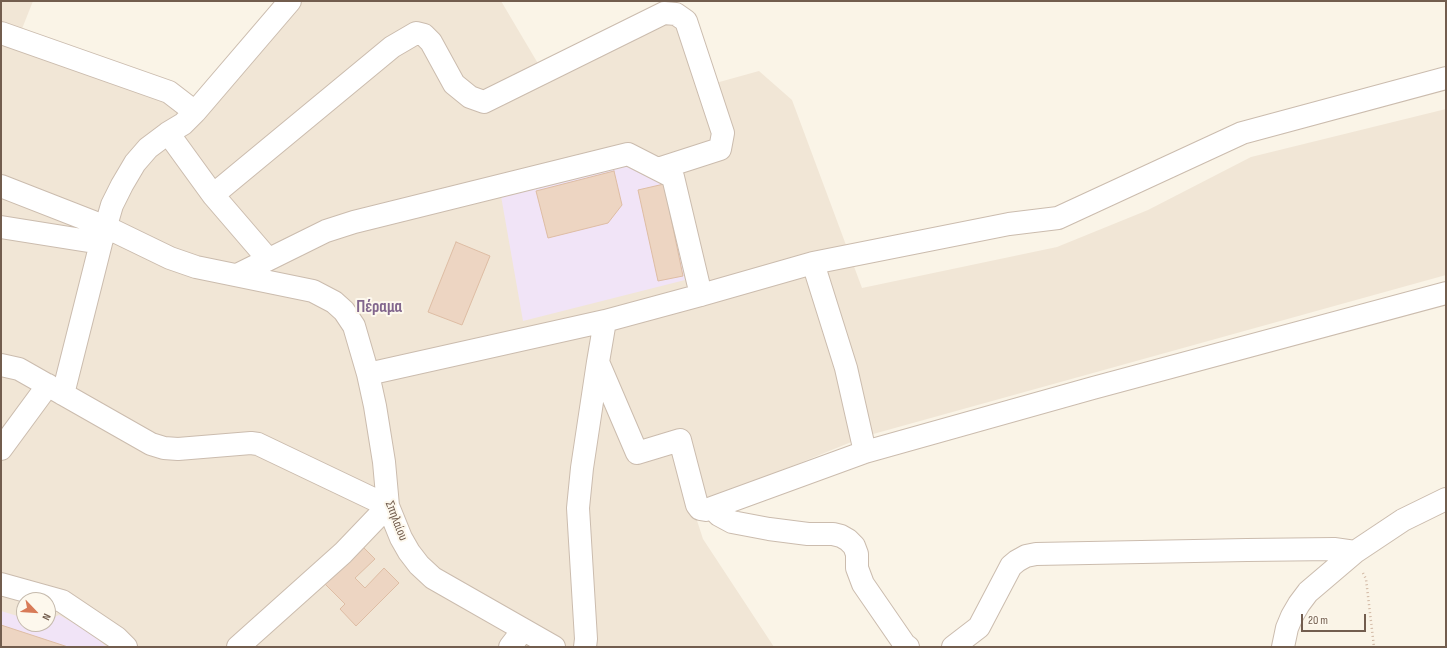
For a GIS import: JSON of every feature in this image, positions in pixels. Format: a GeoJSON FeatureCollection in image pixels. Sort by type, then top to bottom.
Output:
{"type":"FeatureCollection","features":[{"type":"Feature","properties":{"kind":"street"},"geometry":{"type":"LineString","coordinates":[[1,449],[55,389],[112,205],[135,163],[148,148],[183,124],[195,112],[290,1]]}},
{"type":"Feature","properties":{"kind":"street"},"geometry":{"type":"LineString","coordinates":[[213,196],[392,47],[416,33],[424,36],[431,42],[454,84],[470,97],[484,102],[664,13],[676,14],[686,21],[723,133],[723,140],[720,148],[658,169]]}},
{"type":"Feature","properties":{"kind":"street"},"geometry":{"type":"LineString","coordinates":[[1,33],[169,92],[195,112]]}},
{"type":"Feature","properties":{"kind":"street"},"geometry":{"type":"LineString","coordinates":[[368,374],[605,321],[813,262],[1009,224],[1058,218],[1242,133],[1446,78]]}},
{"type":"Feature","properties":{"kind":"street"},"geometry":{"type":"LineString","coordinates":[[168,133],[213,196],[268,260]]}},
{"type":"Feature","properties":{"kind":"street"},"geometry":{"type":"LineString","coordinates":[[1,186],[103,235],[196,267],[237,275],[326,231],[354,222],[628,154],[673,177],[701,295]]}},
{"type":"Feature","properties":{"kind":"street"},"geometry":{"type":"LineString","coordinates":[[1,227],[103,235]]}},
{"type":"Feature","properties":{"kind":"street"},"geometry":{"type":"LineString","coordinates":[[813,262],[846,368],[865,452]]}},
{"type":"Feature","properties":{"kind":"street","name":"Σπηλαίου"},"geometry":{"type":"LineString","coordinates":[[237,275],[313,292],[334,302],[344,311],[354,326],[368,374],[384,462],[388,506],[401,538],[419,565],[433,578],[517,639],[554,647]]}},
{"type":"Feature","properties":{"kind":"street"},"geometry":{"type":"LineString","coordinates":[[598,362],[638,453],[680,440],[698,505],[703,510],[706,510],[865,452],[1101,386],[1446,293]]}},
{"type":"Feature","properties":{"kind":"street"},"geometry":{"type":"LineString","coordinates":[[585,647],[586,639],[578,508],[582,468],[605,321]]}},
{"type":"Feature","properties":{"kind":"street"},"geometry":{"type":"LineString","coordinates":[[1,365],[19,369],[151,444],[164,448],[178,449],[251,443],[258,444],[388,506],[343,553],[238,647]]}},
{"type":"Feature","properties":{"kind":"street"},"geometry":{"type":"LineString","coordinates":[[1283,647],[1287,628],[1299,604],[1308,592],[1355,552],[1404,520],[1446,499]]}},
{"type":"Feature","properties":{"kind":"street"},"geometry":{"type":"LineString","coordinates":[[712,508],[719,516],[732,522],[808,534],[833,534],[848,540],[854,546],[857,554],[857,568],[863,584],[905,645],[908,647]]}},
{"type":"Feature","properties":{"kind":"street"},"geometry":{"type":"LineString","coordinates":[[953,647],[979,627],[1011,566],[1026,556],[1036,554],[1247,550],[1334,549],[1355,552]]}},
{"type":"Feature","properties":{"kind":"street"},"geometry":{"type":"LineString","coordinates":[[1,584],[62,602],[117,638],[126,647]]}},
{"type":"Feature","properties":{"kind":"path"},"geometry":{"type":"LineString","coordinates":[[1355,552],[1366,579],[1374,647]]}},
{"type":"Feature","properties":{"kind":"shaded area"},"geometry":{"type":"Polygon","coordinates":[[[1,1],[33,1],[14,49],[163,101],[193,123],[301,1],[501,1],[546,77],[673,3],[705,86],[759,71],[792,100],[862,288],[1057,247],[1148,210],[1251,157],[1446,109],[1446,275],[866,436],[741,487],[691,502],[703,539],[774,647],[1,647],[1,1]]]}},
{"type":"Feature","properties":{"kind":"shaded area"},"geometry":{"type":"Polygon","coordinates":[[[628,163],[664,182],[685,280],[523,321],[501,196],[628,163]]]}},
{"type":"Feature","properties":{"kind":"shaded area"},"geometry":{"type":"Polygon","coordinates":[[[1,611],[16,616],[16,632],[56,632],[56,616],[59,615],[88,631],[107,647],[1,647],[1,611]]]}},
{"type":"Feature","properties":{"kind":"building"},"geometry":{"type":"Polygon","coordinates":[[[614,171],[622,205],[608,223],[548,238],[536,191],[614,171]]]}},
{"type":"Feature","properties":{"kind":"building"},"geometry":{"type":"Polygon","coordinates":[[[664,184],[683,276],[658,281],[638,190],[664,184]]]}},
{"type":"Feature","properties":{"kind":"building"},"geometry":{"type":"Polygon","coordinates":[[[456,242],[490,256],[462,325],[428,312],[456,242]]]}},
{"type":"Feature","properties":{"kind":"building"},"geometry":{"type":"Polygon","coordinates":[[[359,543],[375,559],[355,578],[365,588],[384,568],[399,583],[356,626],[340,609],[345,604],[321,580],[359,543]]]}},
{"type":"Feature","properties":{"kind":"building"},"geometry":{"type":"Polygon","coordinates":[[[1,625],[16,630],[16,632],[22,632],[68,647],[1,647],[1,625]]]}},
{"type":"Feature","properties":{"kind":"district","name":"Πέραμα"},"geometry":{"type":"Point","coordinates":[379,308]}}]}
